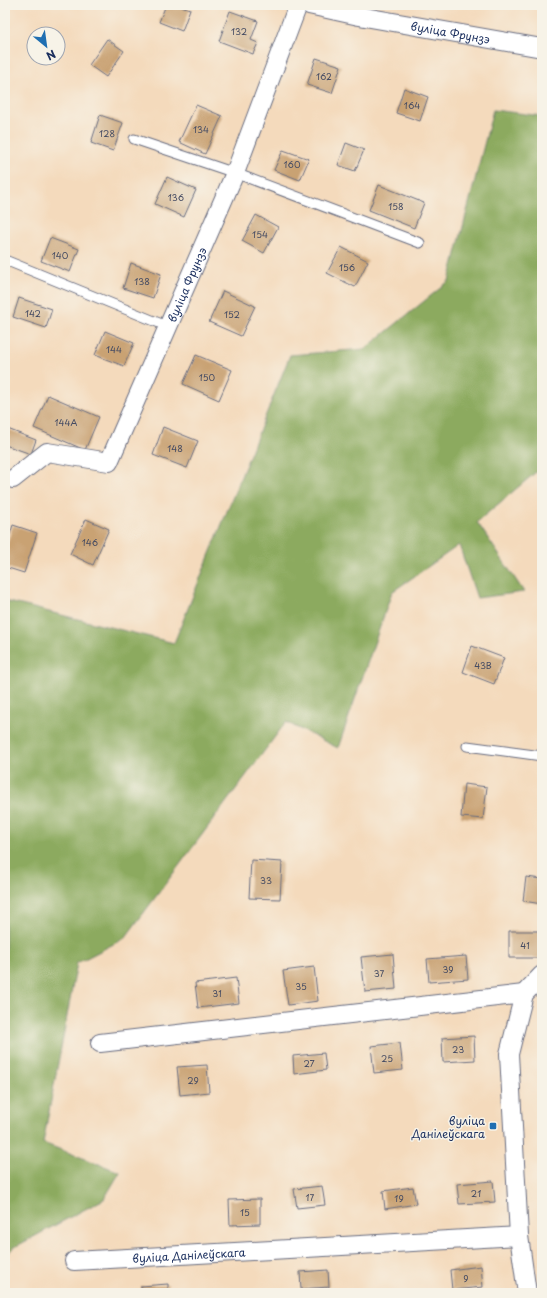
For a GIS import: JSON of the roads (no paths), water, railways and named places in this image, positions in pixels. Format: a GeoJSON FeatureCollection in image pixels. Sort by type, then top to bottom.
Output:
{"type":"FeatureCollection","features":[{"type":"Feature","properties":{"kind":"street","name":"вуліца Фрунзэ"},"geometry":{"type":"LineString","coordinates":[[13,479],[47,452],[109,462],[235,173],[298,5]]}},
{"type":"Feature","properties":{"kind":"street","name":"вуліца Фрунзэ"},"geometry":{"type":"LineString","coordinates":[[309,5],[360,11],[542,48]]}},
{"type":"Feature","properties":{"kind":"street"},"geometry":{"type":"LineString","coordinates":[[527,1293],[519,1236],[509,1054],[524,994],[542,975]]}},
{"type":"Feature","properties":{"kind":"street"},"geometry":{"type":"LineString","coordinates":[[100,1043],[524,994]]}},
{"type":"Feature","properties":{"kind":"street","name":"вуліца Данілеўскага"},"geometry":{"type":"LineString","coordinates":[[74,1261],[519,1236]]}},
{"type":"Feature","properties":{"kind":"lane"},"geometry":{"type":"LineString","coordinates":[[134,139],[235,173],[420,243]]}},
{"type":"Feature","properties":{"kind":"lane"},"geometry":{"type":"LineString","coordinates":[[5,260],[169,327]]}},
{"type":"Feature","properties":{"kind":"lane"},"geometry":{"type":"LineString","coordinates":[[467,746],[542,756]]}},
{"type":"Feature","properties":{"kind":"place","name":"вуліца Данілеўскага"},"geometry":{"type":"Point","coordinates":[493,1126]}}]}
